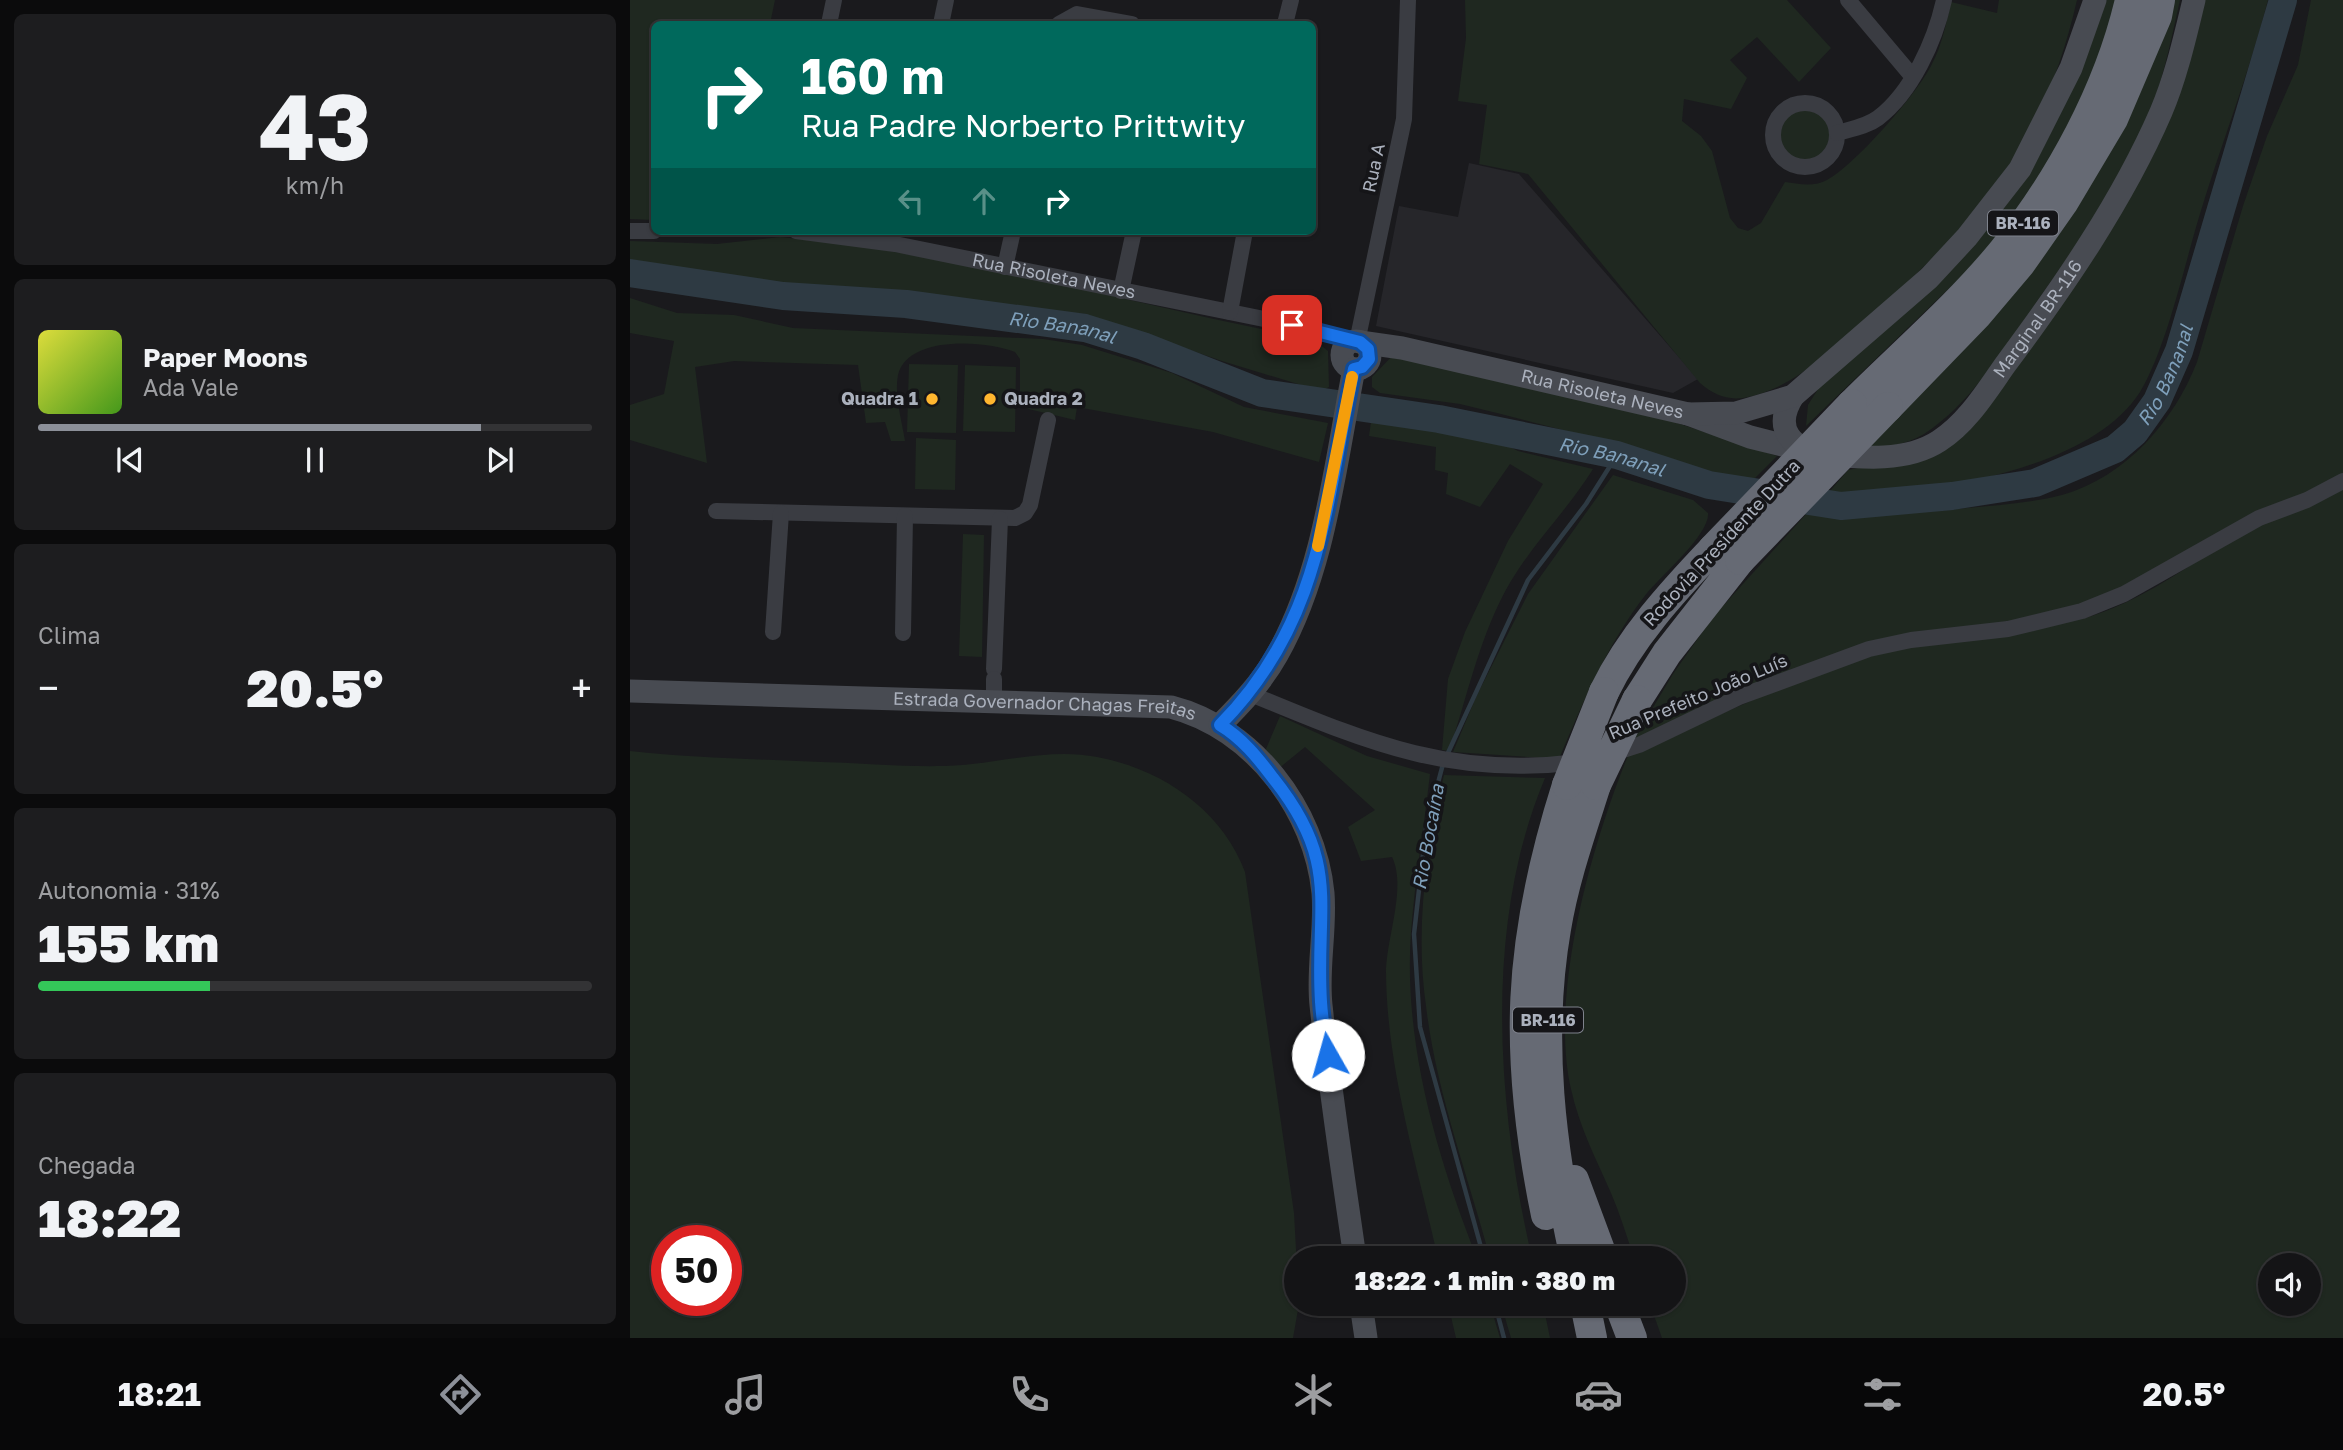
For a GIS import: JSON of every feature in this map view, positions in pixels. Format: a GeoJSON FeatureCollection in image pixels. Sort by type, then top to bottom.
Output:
{"type":"FeatureCollection","features":[{"type":"Feature","properties":{"kind":"highway","name":"Rodovia Presidente Dutra"},"geometry":{"type":"LineString","coordinates":[[1552,1246],[1531,1143],[1523,1056],[1524,1004],[1529,940],[1538,887],[1581,785],[1675,642],[1727,555],[1852,404],[2002,251],[2045,191],[2091,109],[2113,58],[2130,0]]}},
{"type":"Feature","properties":{"kind":"highway","name":"Rodovia Presidente Dutra"},"geometry":{"type":"LineString","coordinates":[[1573,1246],[1549,1110],[1548,1025],[1556,929],[1581,785],[1604,692],[1640,633],[1674,590],[1727,555],[1888,407],[1978,314],[2021,263],[2063,203],[2113,119],[2157,16],[2160,0]]}},
{"type":"Feature","properties":{"kind":"highway"},"geometry":{"type":"LineString","coordinates":[[1549,1110],[1599,1246]]}},
{"type":"Feature","properties":{"kind":"highway"},"geometry":{"type":"LineString","coordinates":[[1566,1316],[1571,1338]]}},
{"type":"Feature","properties":{"kind":"highway"},"geometry":{"type":"LineString","coordinates":[[1587,1316],[1592,1338]]}},
{"type":"Feature","properties":{"kind":"highway"},"geometry":{"type":"LineString","coordinates":[[1624,1316],[1632,1338]]}},
{"type":"Feature","properties":{"kind":"main road"},"geometry":{"type":"LineString","coordinates":[[1688,414],[1736,413],[1793,396],[1929,278],[1995,204],[2039,137],[2071,68],[2095,0]]}},
{"type":"Feature","properties":{"kind":"main road","name":"Marginal BR-116"},"geometry":{"type":"LineString","coordinates":[[1802,450],[1860,457],[1907,454],[1938,442],[1966,416],[2036,323],[2148,140],[2168,94],[2194,0]]}},
{"type":"Feature","properties":{"kind":"main road","name":"Rua Risoleta Neves"},"geometry":{"type":"LineString","coordinates":[[1355,354],[1402,348],[1688,414],[1750,437],[1802,450]]}},
{"type":"Feature","properties":{"kind":"main road"},"geometry":{"type":"LineString","coordinates":[[1220,725],[1251,694],[1276,657],[1303,596],[1325,515],[1355,354]]}},
{"type":"Feature","properties":{"kind":"main road"},"geometry":{"type":"LineString","coordinates":[[1793,396],[1785,426],[1792,440],[1802,450]]}},
{"type":"Feature","properties":{"kind":"main road","name":"Estrada Governador Chagas Freitas"},"geometry":{"type":"LineString","coordinates":[[630,691],[994,683],[1171,707],[1220,725],[1244,744],[1284,791],[1304,822],[1318,860],[1323,896],[1321,1001],[1353,1246]]}},
{"type":"Feature","properties":{"kind":"main road"},"geometry":{"type":"LineString","coordinates":[[1363,1316],[1366,1338]]}},
{"type":"Feature","properties":{"kind":"street"},"geometry":{"type":"LineString","coordinates":[[830,21],[834,0]]}},
{"type":"Feature","properties":{"kind":"street"},"geometry":{"type":"LineString","coordinates":[[941,21],[946,0]]}},
{"type":"Feature","properties":{"kind":"street"},"geometry":{"type":"LineString","coordinates":[[1286,21],[1291,0]]}},
{"type":"Feature","properties":{"kind":"street","name":"Rua A"},"geometry":{"type":"LineString","coordinates":[[1355,354],[1404,119],[1408,0]]}},
{"type":"Feature","properties":{"kind":"street"},"geometry":{"type":"LineString","coordinates":[[1849,0],[1912,76]]}},
{"type":"Feature","properties":{"kind":"street"},"geometry":{"type":"LineString","coordinates":[[1837,133],[1858,128],[1878,118],[1912,76],[1934,36],[1944,0]]}},
{"type":"Feature","properties":{"kind":"street"},"geometry":{"type":"LineString","coordinates":[[1064,21],[1077,14],[1116,21]]}},
{"type":"Feature","properties":{"kind":"street"},"geometry":{"type":"LineString","coordinates":[[1802,104],[1817,106],[1827,112],[1837,133],[1831,154],[1813,166],[1802,166],[1788,161],[1778,150],[1774,140],[1774,128],[1781,114],[1802,104]]}},
{"type":"Feature","properties":{"kind":"street"},"geometry":{"type":"LineString","coordinates":[[630,231],[651,231]]}},
{"type":"Feature","properties":{"kind":"street","name":"Rua Risoleta Neves"},"geometry":{"type":"LineString","coordinates":[[863,235],[896,237],[1005,267],[1313,329],[1355,354]]}},
{"type":"Feature","properties":{"kind":"street"},"geometry":{"type":"LineString","coordinates":[[1005,267],[1012,235]]}},
{"type":"Feature","properties":{"kind":"street"},"geometry":{"type":"LineString","coordinates":[[1121,291],[1133,235]]}},
{"type":"Feature","properties":{"kind":"street"},"geometry":{"type":"LineString","coordinates":[[1230,312],[1244,235]]}},
{"type":"Feature","properties":{"kind":"street"},"geometry":{"type":"LineString","coordinates":[[716,511],[1000,519],[1021,516],[1029,509],[1048,420]]}},
{"type":"Feature","properties":{"kind":"street","name":"Rua Prefeito João Luís"},"geometry":{"type":"LineString","coordinates":[[1251,694],[1365,740],[1431,759],[1464,764],[1545,766],[1590,761],[1639,745],[1739,697],[1869,649],[1911,640],[2008,629],[2082,611],[2124,594],[2259,518],[2307,500],[2343,481]]}},
{"type":"Feature","properties":{"kind":"street"},"geometry":{"type":"LineString","coordinates":[[774,632],[781,513]]}},
{"type":"Feature","properties":{"kind":"street"},"geometry":{"type":"LineString","coordinates":[[903,633],[905,516]]}},
{"type":"Feature","properties":{"kind":"street"},"geometry":{"type":"LineString","coordinates":[[994,683],[1000,519]]}},
{"type":"Feature","properties":{"kind":"shaded area"},"geometry":{"type":"Polygon","coordinates":[[[630,0],[775,0],[771,21],[651,21],[651,220],[630,219],[630,0]]]}},
{"type":"Feature","properties":{"kind":"shaded area"},"geometry":{"type":"Polygon","coordinates":[[[1465,0],[1787,0],[1831,48],[1799,82],[1757,37],[1730,60],[1747,78],[1731,109],[1684,99],[1682,121],[1701,136],[1712,151],[1730,218],[1738,228],[1748,231],[1761,223],[1785,182],[1812,184],[1827,180],[1854,159],[1885,127],[1913,93],[1932,64],[1941,42],[1951,2],[1997,13],[1999,0],[2077,0],[2067,40],[2037,117],[2000,178],[1963,225],[1900,289],[1804,371],[1759,394],[1731,398],[1700,383],[1528,174],[1479,164],[1487,105],[1458,101],[1466,38],[1465,0]]]}},
{"type":"Feature","properties":{"kind":"shaded area"},"geometry":{"type":"Polygon","coordinates":[[[2104,0],[2120,0],[2111,28],[2060,147],[2000,233],[1965,273],[1806,426],[1808,405],[1820,386],[1973,242],[2104,0]]]}},
{"type":"Feature","properties":{"kind":"shaded area"},"geometry":{"type":"Polygon","coordinates":[[[2170,0],[2180,0],[2164,68],[2148,117],[2104,202],[2075,246],[1996,361],[1956,408],[1917,438],[1896,445],[1868,449],[2170,0]]]}},
{"type":"Feature","properties":{"kind":"shaded area"},"geometry":{"type":"Polygon","coordinates":[[[2200,0],[2268,0],[2166,331],[2140,392],[2115,420],[2081,443],[2040,461],[1996,475],[1950,485],[1904,492],[1824,498],[1848,470],[1922,455],[2097,239],[2200,0]]]}},
{"type":"Feature","properties":{"kind":"shaded area"},"geometry":{"type":"Polygon","coordinates":[[[2311,0],[2343,0],[2343,476],[2101,599],[2024,621],[1909,637],[1633,741],[1673,674],[1713,617],[1808,512],[1908,513],[2050,498],[2085,487],[2107,475],[2145,444],[2175,405],[2197,362],[2243,206],[2267,136],[2298,65],[2311,0]]]}},
{"type":"Feature","properties":{"kind":"shaded area"},"geometry":{"type":"Polygon","coordinates":[[[1811,108],[1821,112],[1829,120],[1833,135],[1829,150],[1821,158],[1801,162],[1791,158],[1783,150],[1779,130],[1783,120],[1791,112],[1811,108]]]}},
{"type":"Feature","properties":{"kind":"shaded area"},"geometry":{"type":"Polygon","coordinates":[[[1469,163],[1519,174],[1698,379],[1673,393],[1376,326],[1399,206],[1458,217],[1469,163]]]}},
{"type":"Feature","properties":{"kind":"shaded area"},"geometry":{"type":"Polygon","coordinates":[[[780,237],[913,255],[978,267],[1305,338],[1328,351],[1329,387],[1321,391],[1222,361],[1085,314],[793,294],[708,277],[630,267],[630,241],[717,244],[780,237]]]}},
{"type":"Feature","properties":{"kind":"shaded area"},"geometry":{"type":"Polygon","coordinates":[[[630,298],[677,313],[734,315],[793,328],[1043,339],[1082,345],[1172,373],[1244,407],[1328,423],[1319,462],[1213,432],[1077,407],[1075,420],[1020,407],[1020,359],[1015,352],[986,345],[949,344],[916,353],[904,362],[898,375],[898,399],[905,441],[891,441],[885,422],[866,423],[858,365],[734,361],[695,367],[707,463],[630,440],[630,405],[664,394],[674,341],[630,333],[630,298]]]}},
{"type":"Feature","properties":{"kind":"shaded area"},"geometry":{"type":"Polygon","coordinates":[[[1394,354],[1656,416],[1777,456],[1748,485],[1675,465],[1617,444],[1501,414],[1460,404],[1380,393],[1372,387],[1372,377],[1394,354]]]}},
{"type":"Feature","properties":{"kind":"shaded area","name":"Quadra 1"},"geometry":{"type":"Polygon","coordinates":[[[909,364],[958,365],[956,433],[907,432],[909,364]]]}},
{"type":"Feature","properties":{"kind":"shaded area","name":"Quadra 2"},"geometry":{"type":"Polygon","coordinates":[[[965,365],[1016,367],[1015,432],[963,431],[965,365]]]}},
{"type":"Feature","properties":{"kind":"shaded area"},"geometry":{"type":"Polygon","coordinates":[[[1383,418],[1475,429],[1518,451],[1593,469],[1520,566],[1500,601],[1483,643],[1449,751],[1442,750],[1448,679],[1465,632],[1508,541],[1543,484],[1510,464],[1480,507],[1446,494],[1448,473],[1435,470],[1436,447],[1369,436],[1371,422],[1383,418]]]}},
{"type":"Feature","properties":{"kind":"shaded area"},"geometry":{"type":"Polygon","coordinates":[[[916,438],[956,440],[955,490],[915,489],[916,438]]]}},
{"type":"Feature","properties":{"kind":"shaded area"},"geometry":{"type":"Polygon","coordinates":[[[1613,475],[1693,500],[1708,513],[1707,522],[1694,543],[1647,593],[1620,632],[1587,694],[1559,759],[1453,752],[1476,697],[1528,594],[1613,475]]]}},
{"type":"Feature","properties":{"kind":"shaded area"},"geometry":{"type":"Polygon","coordinates":[[[2343,488],[2343,1338],[1662,1338],[1654,1316],[1686,1316],[1686,1246],[1630,1246],[1579,1116],[1571,1089],[1566,1051],[1570,964],[1578,919],[1601,830],[1629,753],[1776,690],[1866,657],[1946,639],[2082,619],[2105,611],[2147,592],[2223,544],[2280,514],[2343,488]]]}},
{"type":"Feature","properties":{"kind":"shaded area"},"geometry":{"type":"Polygon","coordinates":[[[963,534],[984,535],[982,657],[959,656],[963,534]]]}},
{"type":"Feature","properties":{"kind":"shaded area"},"geometry":{"type":"Polygon","coordinates":[[[1280,716],[1367,756],[1430,774],[1411,932],[1412,1015],[1436,1139],[1472,1246],[1435,1246],[1397,1081],[1386,973],[1397,898],[1396,869],[1392,857],[1361,861],[1348,827],[1375,810],[1305,747],[1278,769],[1263,756],[1280,716]]]}},
{"type":"Feature","properties":{"kind":"shaded area"},"geometry":{"type":"Polygon","coordinates":[[[630,751],[726,758],[929,766],[1078,754],[1144,771],[1187,796],[1221,830],[1235,850],[1245,872],[1294,1213],[1296,1246],[1284,1246],[1284,1316],[1297,1316],[1293,1338],[630,1338],[630,751]]]}},
{"type":"Feature","properties":{"kind":"shaded area"},"geometry":{"type":"Polygon","coordinates":[[[1444,775],[1545,778],[1525,835],[1512,894],[1504,955],[1504,1079],[1520,1200],[1530,1246],[1487,1246],[1437,1070],[1426,1006],[1422,948],[1424,890],[1444,775]]]}},
{"type":"Feature","properties":{"kind":"shaded area"},"geometry":{"type":"Polygon","coordinates":[[[1451,1316],[1494,1316],[1500,1338],[1456,1338],[1451,1316]]]}},
{"type":"Feature","properties":{"kind":"shaded area"},"geometry":{"type":"Polygon","coordinates":[[[1505,1316],[1545,1316],[1550,1338],[1511,1338],[1505,1316]]]}},
{"type":"Feature","properties":{"kind":"waterway","name":"Rio Bananal"},"geometry":{"type":"LineString","coordinates":[[630,273],[783,296],[906,304],[1085,328],[1143,346],[1262,393],[1439,419],[1617,455],[1709,485],[1841,506],[1952,496],[2035,483],[2115,449],[2135,432],[2157,401],[2179,351],[2283,0]]}},
{"type":"Feature","properties":{"kind":"waterway","name":"Rio Bocaína"},"geometry":{"type":"LineString","coordinates":[[1447,755],[1528,580],[1586,504],[1617,455]]}},
{"type":"Feature","properties":{"kind":"waterway","name":"Rio Bocaína"},"geometry":{"type":"LineString","coordinates":[[1443,764],[1426,828],[1414,934],[1420,1027],[1481,1246]]}},
{"type":"Feature","properties":{"kind":"waterway","name":"Rio Bocaína"},"geometry":{"type":"LineString","coordinates":[[1498,1316],[1504,1338]]}},
{"type":"Feature","properties":{"kind":"slow traffic"},"geometry":{"type":"LineString","coordinates":[[1318,546],[1352,377]]}},
{"type":"Feature","properties":{"kind":"place","name":"Quadra 1"},"geometry":{"type":"Point","coordinates":[932,399]}},
{"type":"Feature","properties":{"kind":"place","name":"Quadra 2"},"geometry":{"type":"Point","coordinates":[990,399]}},
{"type":"Feature","properties":{"kind":"route"},"geometry":{"type":"LineString","coordinates":[[1292,325],[1360,342],[1368,349],[1369,359],[1366,365],[1354,369],[1314,562],[1292,626],[1276,657],[1251,694],[1220,725],[1244,744],[1266,768],[1294,805],[1312,841],[1318,860],[1323,896],[1321,1001],[1328,1055]]}}]}
